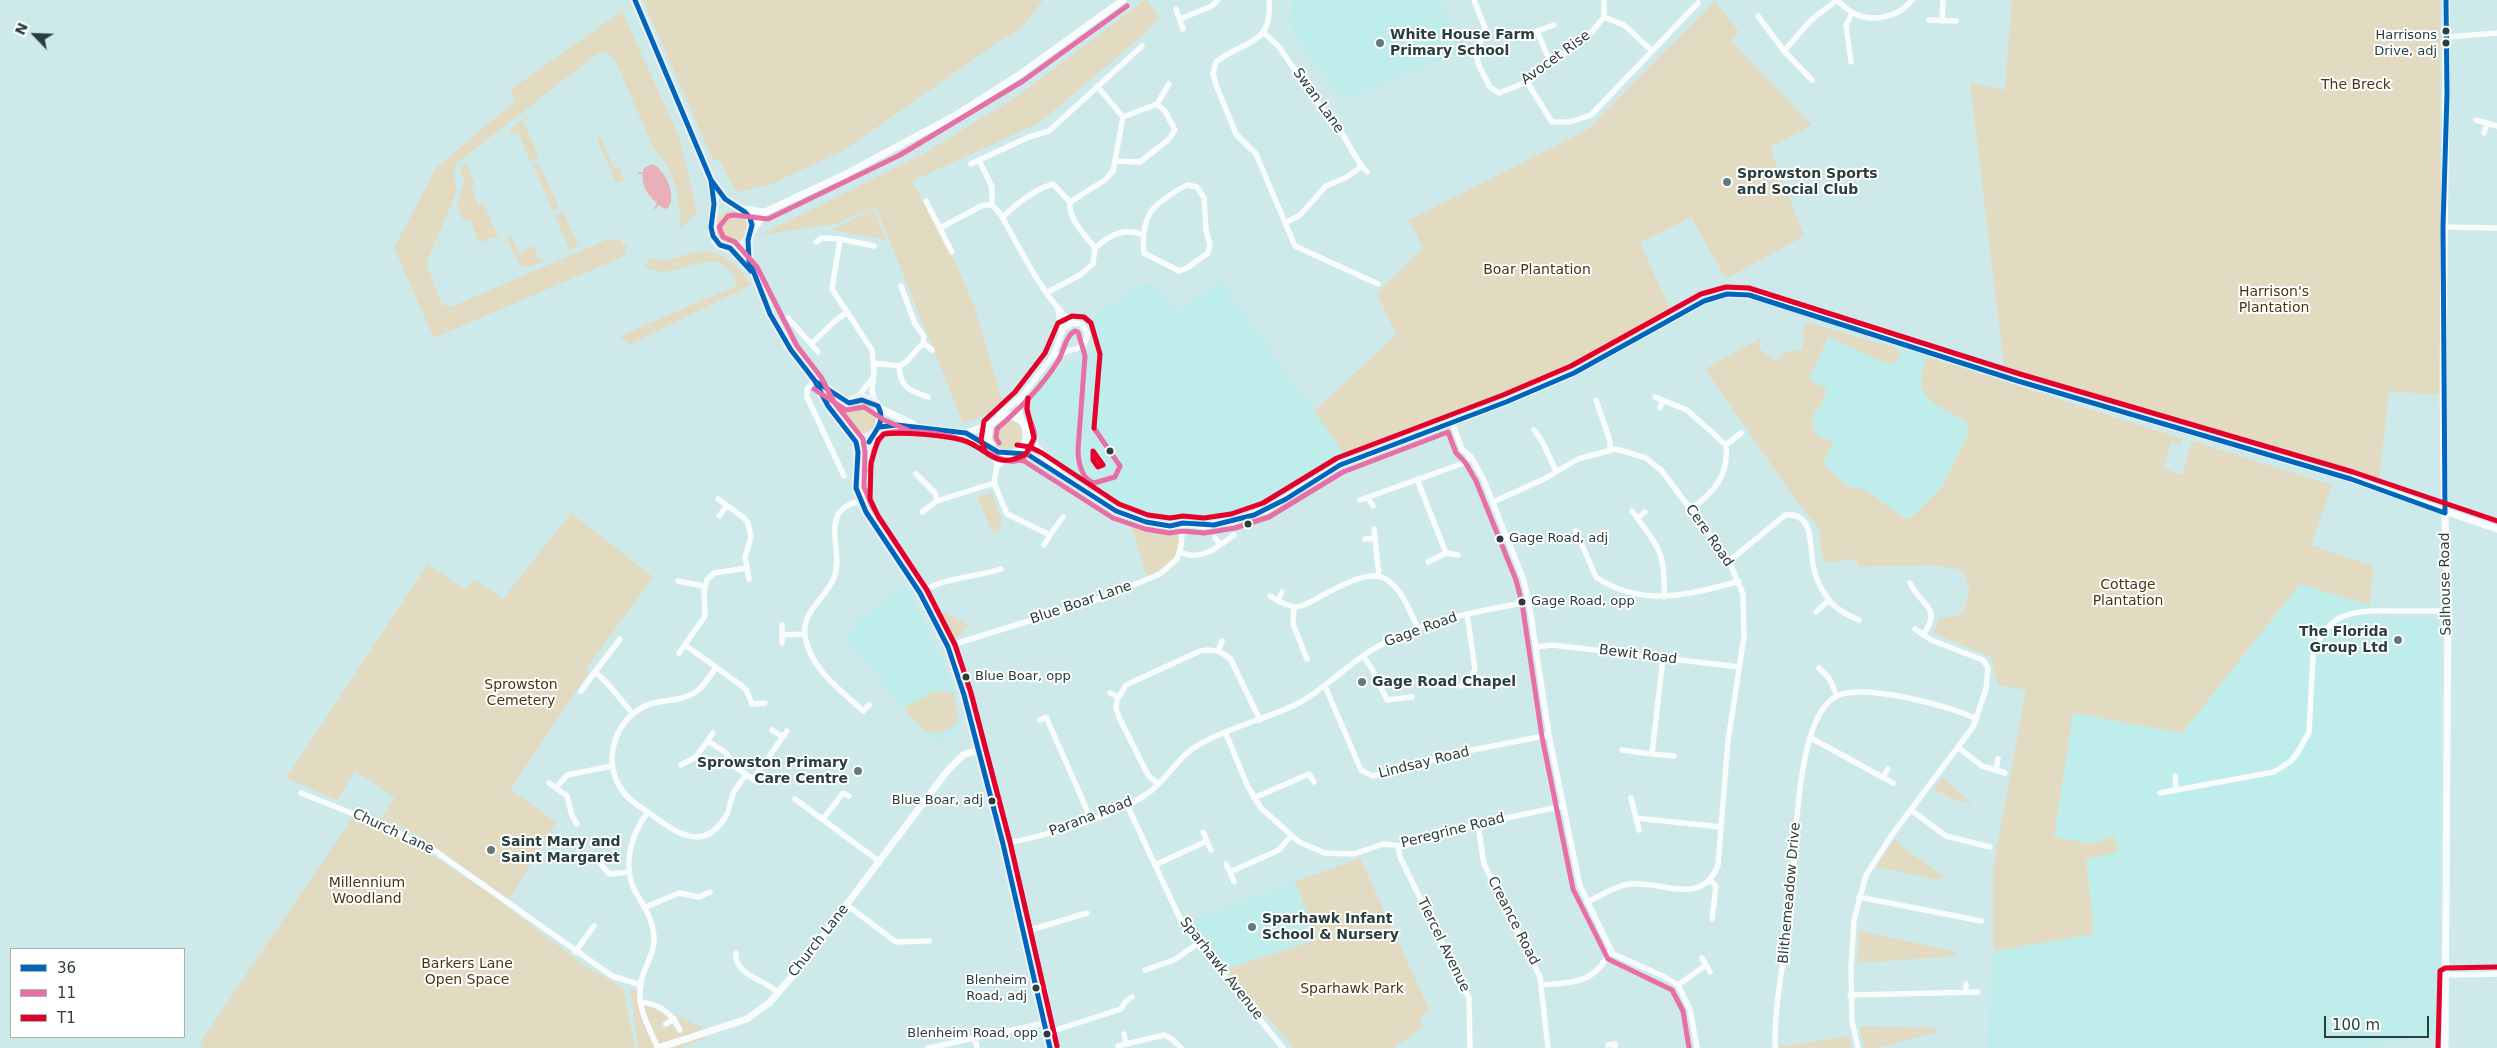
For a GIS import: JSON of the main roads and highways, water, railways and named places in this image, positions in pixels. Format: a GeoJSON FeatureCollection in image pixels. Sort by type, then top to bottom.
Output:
{"type":"FeatureCollection","features":[{"type":"Feature","properties":{"kind":"main road"},"geometry":{"type":"LineString","coordinates":[[635,0],[711,180],[720,194],[750,218],[752,271]]}},
{"type":"Feature","properties":{"kind":"main road"},"geometry":{"type":"LineString","coordinates":[[711,180],[714,195],[712,236],[720,245],[730,248],[742,246],[750,236]]}},
{"type":"Feature","properties":{"kind":"main road"},"geometry":{"type":"LineString","coordinates":[[713,219],[724,209],[736,208]]}},
{"type":"Feature","properties":{"kind":"main road"},"geometry":{"type":"LineString","coordinates":[[730,248],[752,271],[777,326],[791,350],[815,381],[846,431],[856,442],[858,452],[856,488],[871,520],[920,593],[948,647],[964,695],[1003,844],[1050,1048]]}},
{"type":"Feature","properties":{"kind":"main road"},"geometry":{"type":"LineString","coordinates":[[815,381],[853,401]]}},
{"type":"Feature","properties":{"kind":"main road"},"geometry":{"type":"LineString","coordinates":[[862,500],[864,462],[872,436],[880,427],[881,416],[878,407],[865,398],[853,401],[843,411],[841,419],[846,431],[863,438],[872,436]]}},
{"type":"Feature","properties":{"kind":"waterway"},"geometry":{"type":"LineString","coordinates":[[655,208],[658,204]]}},
{"type":"Feature","properties":{"kind":"place","name":"White House Farm Primary School"},"geometry":{"type":"Point","coordinates":[1380,43]}},
{"type":"Feature","properties":{"kind":"place","name":"Harrisons Drive, adj"},"geometry":{"type":"Point","coordinates":[2446,43]}},
{"type":"Feature","properties":{"kind":"place","name":"Sprowston Sports and Social Club"},"geometry":{"type":"Point","coordinates":[1727,182]}},
{"type":"Feature","properties":{"kind":"place","name":"Gage Road, adj"},"geometry":{"type":"Point","coordinates":[1500,539]}},
{"type":"Feature","properties":{"kind":"place","name":"Gage Road, opp"},"geometry":{"type":"Point","coordinates":[1522,602]}},
{"type":"Feature","properties":{"kind":"place","name":"The Florida Group Ltd"},"geometry":{"type":"Point","coordinates":[2398,640]}},
{"type":"Feature","properties":{"kind":"place","name":"Blue Boar, opp"},"geometry":{"type":"Point","coordinates":[966,677]}},
{"type":"Feature","properties":{"kind":"place","name":"Gage Road Chapel"},"geometry":{"type":"Point","coordinates":[1362,682]}},
{"type":"Feature","properties":{"kind":"place","name":"Sprowston Primary Care Centre"},"geometry":{"type":"Point","coordinates":[858,771]}},
{"type":"Feature","properties":{"kind":"place","name":"Blue Boar, adj"},"geometry":{"type":"Point","coordinates":[992,801]}},
{"type":"Feature","properties":{"kind":"place","name":"Saint Mary and Saint Margaret"},"geometry":{"type":"Point","coordinates":[491,850]}},
{"type":"Feature","properties":{"kind":"place","name":"Sparhawk Infant School & Nursery"},"geometry":{"type":"Point","coordinates":[1252,927]}},
{"type":"Feature","properties":{"kind":"place","name":"Blenheim Road, adj"},"geometry":{"type":"Point","coordinates":[1036,988]}},
{"type":"Feature","properties":{"kind":"place","name":"Blenheim Road, opp"},"geometry":{"type":"Point","coordinates":[1047,1034]}},
{"type":"Feature","properties":{"kind":"park label","name":"The Breck"},"geometry":{"type":"Point","coordinates":[2356,85]}},
{"type":"Feature","properties":{"kind":"park label","name":"Boar Plantation"},"geometry":{"type":"Point","coordinates":[1537,270]}},
{"type":"Feature","properties":{"kind":"park label","name":"Harrison's Plantation"},"geometry":{"type":"Point","coordinates":[2274,300]}},
{"type":"Feature","properties":{"kind":"park label","name":"Cottage Plantation"},"geometry":{"type":"Point","coordinates":[2128,594]}},
{"type":"Feature","properties":{"kind":"park label","name":"Sprowston Cemetery"},"geometry":{"type":"Point","coordinates":[521,694]}},
{"type":"Feature","properties":{"kind":"park label","name":"Millennium Woodland"},"geometry":{"type":"Point","coordinates":[367,892]}},
{"type":"Feature","properties":{"kind":"park label","name":"Barkers Lane Open Space"},"geometry":{"type":"Point","coordinates":[467,972]}},
{"type":"Feature","properties":{"kind":"park label","name":"Sparhawk Park"},"geometry":{"type":"Point","coordinates":[1352,989]}}]}
